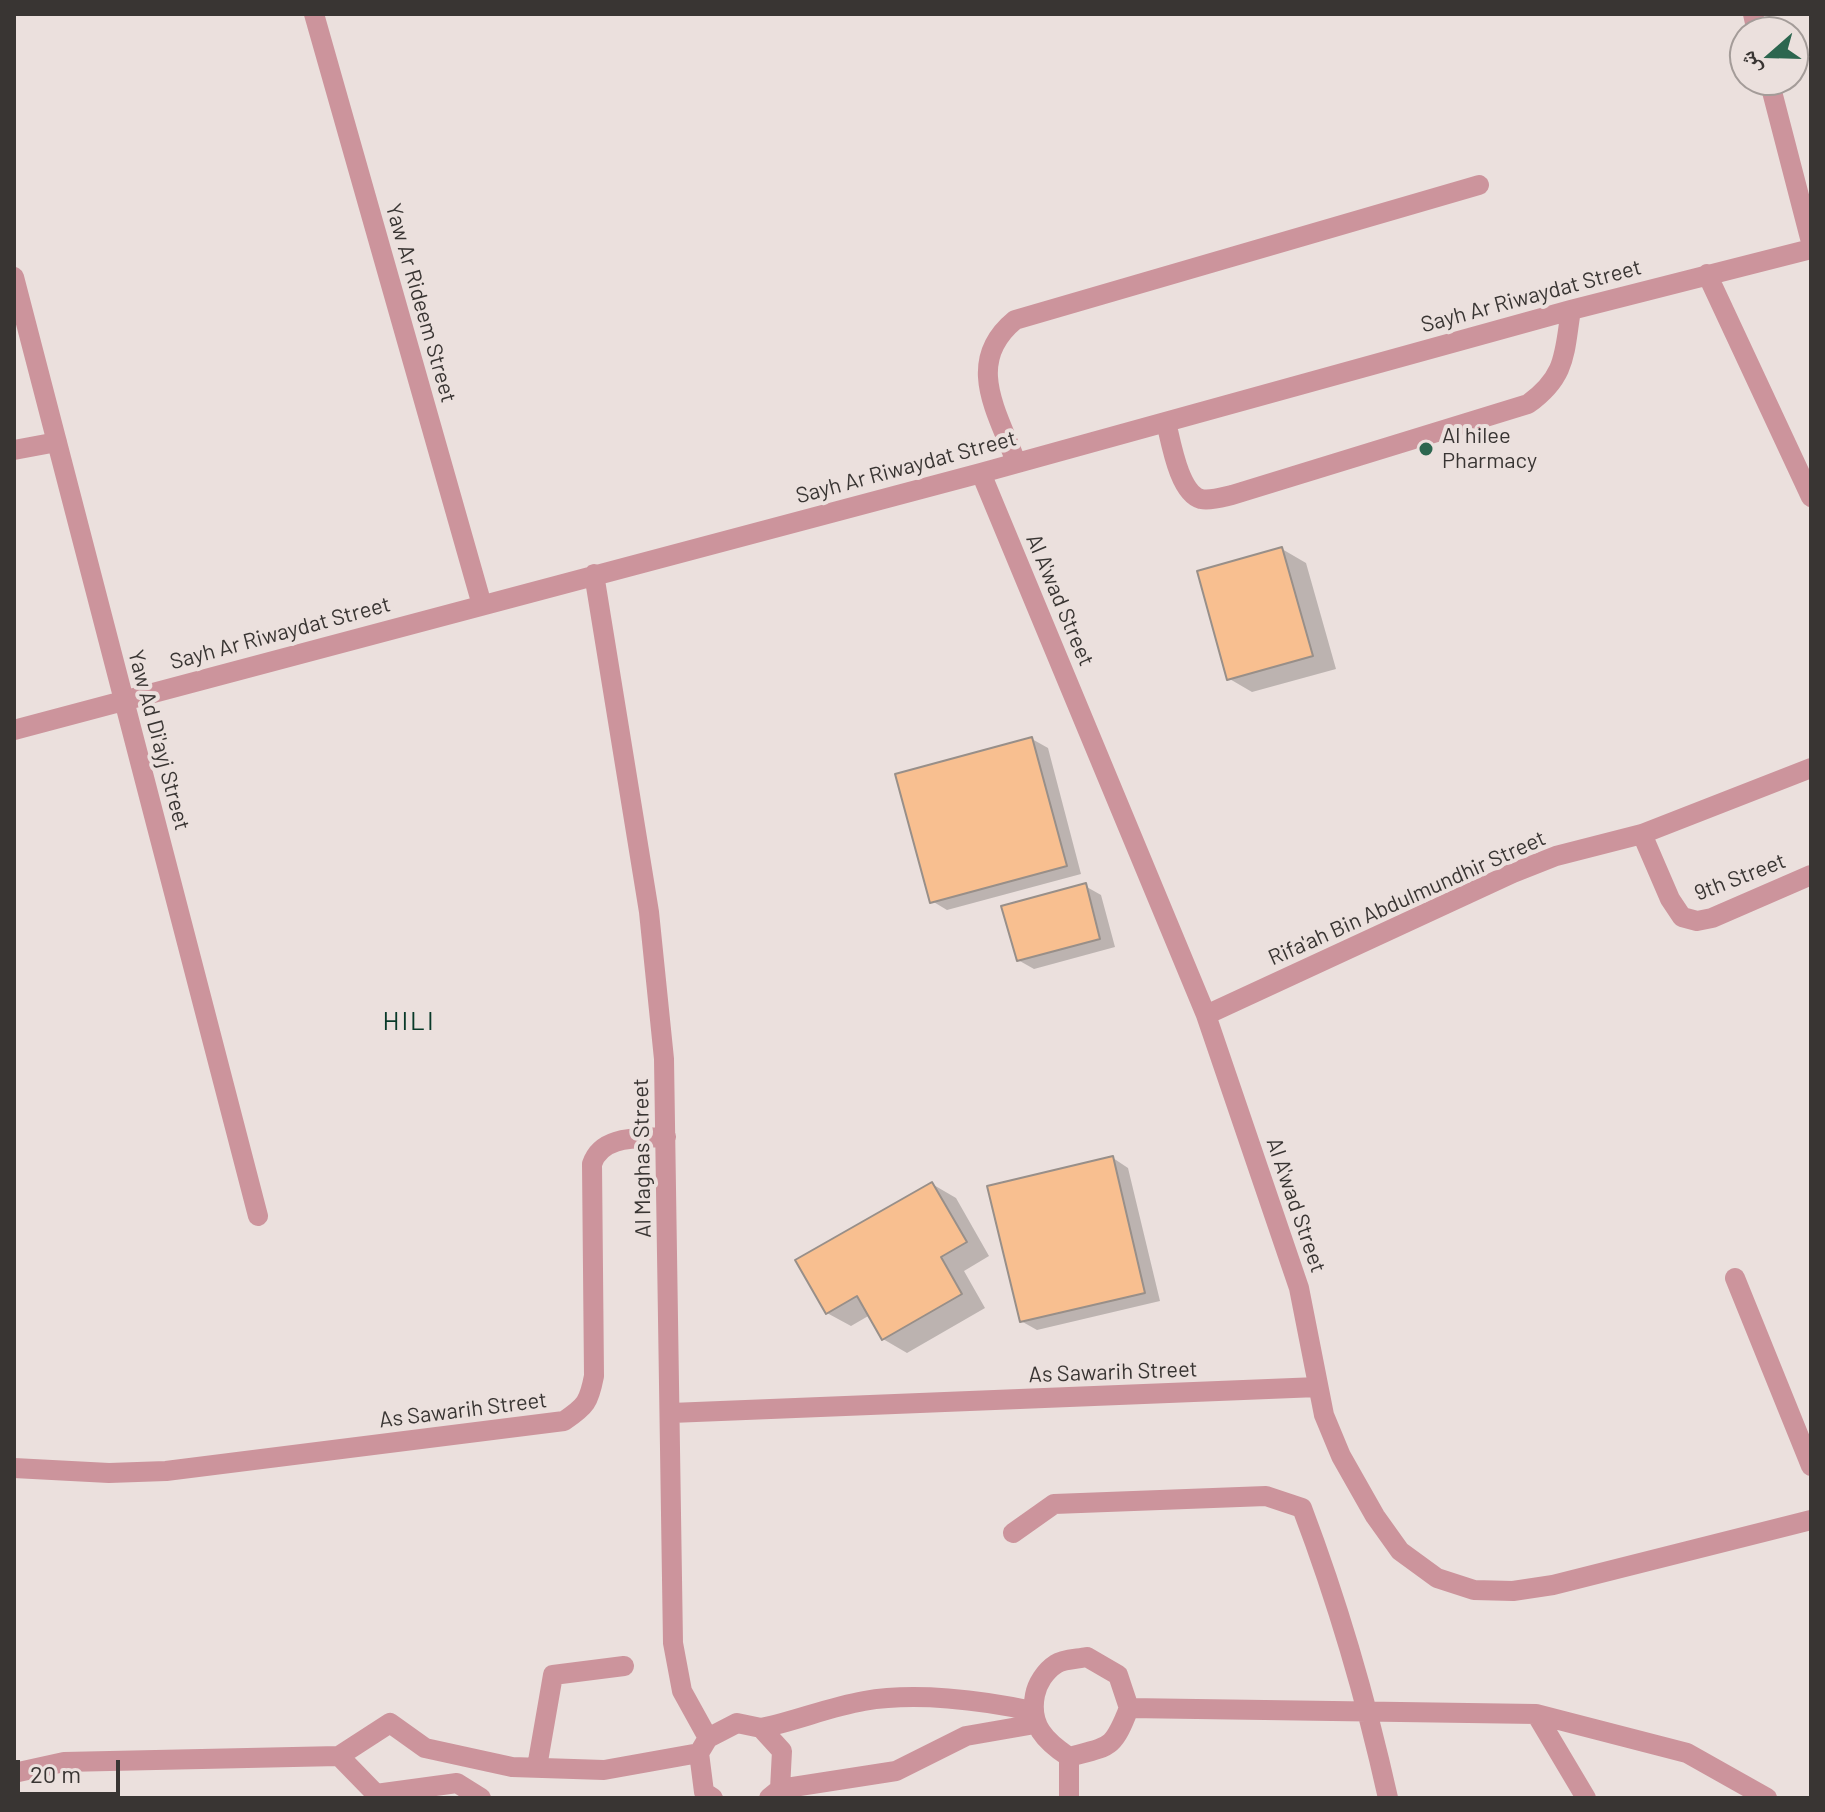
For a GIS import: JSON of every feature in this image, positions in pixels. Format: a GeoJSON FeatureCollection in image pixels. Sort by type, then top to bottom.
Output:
{"type":"FeatureCollection","features":[{"type":"Feature","properties":{"kind":"street","name":"Yaw Ar Rideem Street"},"geometry":{"type":"LineString","coordinates":[[314,14],[482,605]]}},
{"type":"Feature","properties":{"kind":"street"},"geometry":{"type":"LineString","coordinates":[[1773,96],[1811,242]]}},
{"type":"Feature","properties":{"kind":"street"},"geometry":{"type":"LineString","coordinates":[[1016,462],[987,379],[987,362],[992,345],[1001,331],[1015,320],[1479,185]]}},
{"type":"Feature","properties":{"kind":"street","name":"Sayh Ar Riwaydat Street"},"geometry":{"type":"LineString","coordinates":[[14,730],[981,473],[1571,310],[1811,249]]}},
{"type":"Feature","properties":{"kind":"street"},"geometry":{"type":"LineString","coordinates":[[1707,274],[1811,497]]}},
{"type":"Feature","properties":{"kind":"street","name":"Yaw Ad Di'ayj Street"},"geometry":{"type":"LineString","coordinates":[[14,277],[258,1216]]}},
{"type":"Feature","properties":{"kind":"street"},"geometry":{"type":"LineString","coordinates":[[1166,422],[1188,491],[1200,499],[1232,495],[1528,404],[1545,393],[1556,379],[1562,363],[1571,310]]}},
{"type":"Feature","properties":{"kind":"street"},"geometry":{"type":"LineString","coordinates":[[14,450],[57,442]]}},
{"type":"Feature","properties":{"kind":"street","name":"Al A'wad Street"},"geometry":{"type":"LineString","coordinates":[[981,473],[1206,1015],[1299,1288],[1324,1415],[1341,1456],[1375,1516],[1400,1551],[1437,1578],[1474,1590],[1513,1591],[1553,1585],[1811,1520]]}},
{"type":"Feature","properties":{"kind":"street","name":"Al Maghas Street"},"geometry":{"type":"LineString","coordinates":[[594,574],[649,912],[664,1059],[673,1643],[675,1667],[703,1746]]}},
{"type":"Feature","properties":{"kind":"street","name":"Rifa'ah Bin Abdulmundhir Street"},"geometry":{"type":"LineString","coordinates":[[1206,1015],[1513,873],[1556,856],[1642,834],[1811,768]]}},
{"type":"Feature","properties":{"kind":"street","name":"9th Street"},"geometry":{"type":"LineString","coordinates":[[1642,834],[1670,899],[1682,917],[1697,921],[1712,918],[1811,875]]}},
{"type":"Feature","properties":{"kind":"street","name":"As Sawarih Street"},"geometry":{"type":"LineString","coordinates":[[14,1468],[109,1473],[188,1470],[564,1421],[583,1409],[590,1398],[594,1376],[592,1164],[596,1154],[617,1140],[666,1137]]}},
{"type":"Feature","properties":{"kind":"street"},"geometry":{"type":"LineString","coordinates":[[1735,1278],[1811,1466]]}},
{"type":"Feature","properties":{"kind":"street","name":"As Sawarih Street"},"geometry":{"type":"LineString","coordinates":[[671,1413],[1318,1387]]}},
{"type":"Feature","properties":{"kind":"street"},"geometry":{"type":"LineString","coordinates":[[1013,1533],[1054,1504],[1266,1496],[1302,1508],[1326,1570],[1369,1712],[1388,1798]]}},
{"type":"Feature","properties":{"kind":"street"},"geometry":{"type":"LineString","coordinates":[[14,1773],[64,1762],[339,1756],[390,1723],[425,1748],[512,1767],[604,1770],[703,1746],[737,1723],[761,1728],[864,1701],[894,1699],[997,1703],[1033,1718],[1056,1748],[1069,1757],[1106,1747],[1118,1737],[1129,1708],[1118,1675],[1087,1657],[1056,1663],[1037,1684],[1033,1718]]}},
{"type":"Feature","properties":{"kind":"street"},"geometry":{"type":"LineString","coordinates":[[537,1767],[553,1675],[624,1666]]}},
{"type":"Feature","properties":{"kind":"street"},"geometry":{"type":"LineString","coordinates":[[1129,1708],[1536,1714],[1687,1753],[1767,1798]]}},
{"type":"Feature","properties":{"kind":"street"},"geometry":{"type":"LineString","coordinates":[[1536,1714],[1586,1798]]}},
{"type":"Feature","properties":{"kind":"street"},"geometry":{"type":"LineString","coordinates":[[761,1728],[782,1751],[774,1794],[896,1771],[966,1736],[1033,1718]]}},
{"type":"Feature","properties":{"kind":"street"},"geometry":{"type":"LineString","coordinates":[[703,1746],[704,1796]]}},
{"type":"Feature","properties":{"kind":"street"},"geometry":{"type":"LineString","coordinates":[[339,1756],[376,1794],[398,1795],[457,1783],[481,1798]]}},
{"type":"Feature","properties":{"kind":"street"},"geometry":{"type":"LineString","coordinates":[[1069,1757],[1069,1798]]}},
{"type":"Feature","properties":{"kind":"building"},"geometry":{"type":"Polygon","coordinates":[[[1282,547],[1313,656],[1227,680],[1197,571],[1282,547]]]}},
{"type":"Feature","properties":{"kind":"building"},"geometry":{"type":"Polygon","coordinates":[[[1032,737],[1067,866],[930,903],[895,774],[1032,737]]]}},
{"type":"Feature","properties":{"kind":"building"},"geometry":{"type":"Polygon","coordinates":[[[1086,883],[1100,939],[1017,961],[1001,906],[1086,883]]]}},
{"type":"Feature","properties":{"kind":"building"},"geometry":{"type":"Polygon","coordinates":[[[1113,1156],[1145,1293],[1020,1322],[987,1186],[1113,1156]]]}},
{"type":"Feature","properties":{"kind":"building"},"geometry":{"type":"Polygon","coordinates":[[[932,1182],[967,1242],[941,1257],[962,1294],[882,1340],[857,1296],[826,1314],[795,1260],[932,1182]]]}},
{"type":"Feature","properties":{"kind":"place","name":"Al hilee Pharmacy"},"geometry":{"type":"Point","coordinates":[1426,449]}},
{"type":"Feature","properties":{"kind":"district","name":"HILI"},"geometry":{"type":"Point","coordinates":[409,1021]}}]}
